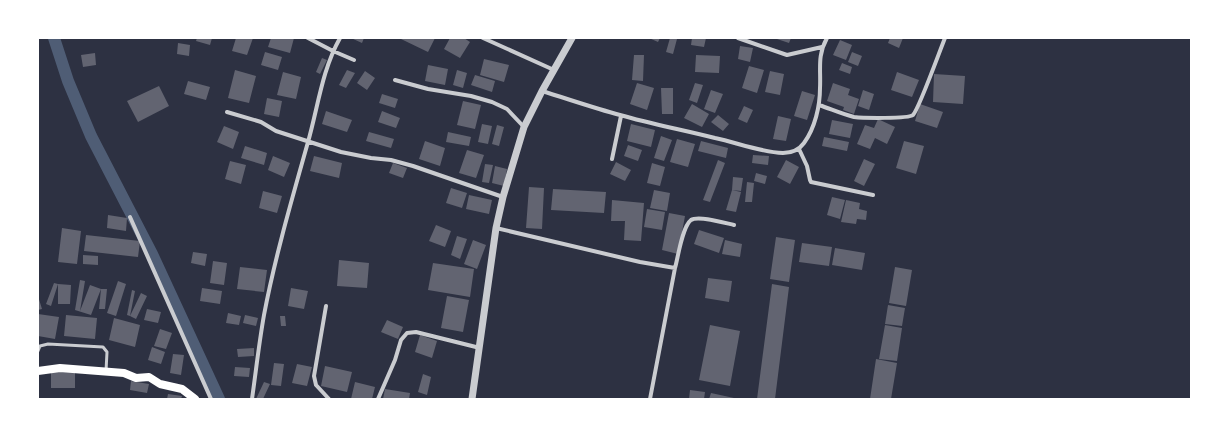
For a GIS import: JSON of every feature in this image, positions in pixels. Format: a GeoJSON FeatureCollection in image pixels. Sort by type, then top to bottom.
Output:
{"type":"FeatureCollection","features":[{"type":"Feature","properties":{"kind":"main road"},"geometry":{"type":"LineString","coordinates":[[38,371],[60,368],[124,373],[136,378],[149,377],[160,384],[182,389],[195,399]]}},
{"type":"Feature","properties":{"kind":"street"},"geometry":{"type":"LineString","coordinates":[[308,38],[354,60]]}},
{"type":"Feature","properties":{"kind":"street"},"geometry":{"type":"LineString","coordinates":[[252,399],[264,316],[273,274],[308,142],[322,81],[333,51],[340,38]]}},
{"type":"Feature","properties":{"kind":"street"},"geometry":{"type":"LineString","coordinates":[[483,38],[554,70]]}},
{"type":"Feature","properties":{"kind":"street"},"geometry":{"type":"LineString","coordinates":[[472,399],[496,228],[503,197],[524,127],[542,91],[572,38]]}},
{"type":"Feature","properties":{"kind":"street"},"geometry":{"type":"LineString","coordinates":[[738,38],[782,55],[822,47]]}},
{"type":"Feature","properties":{"kind":"street"},"geometry":{"type":"LineString","coordinates":[[542,91],[621,116],[736,142],[758,149],[785,153],[799,149],[810,133],[819,105],[819,60],[822,47],[827,38]]}},
{"type":"Feature","properties":{"kind":"street"},"geometry":{"type":"LineString","coordinates":[[819,105],[856,117],[896,118],[912,116],[915,112],[945,38]]}},
{"type":"Feature","properties":{"kind":"street"},"geometry":{"type":"LineString","coordinates":[[395,80],[428,89],[472,96],[492,102],[507,109],[524,127]]}},
{"type":"Feature","properties":{"kind":"street"},"geometry":{"type":"LineString","coordinates":[[227,112],[261,122],[276,130],[308,142],[341,152],[391,160],[413,166],[503,197]]}},
{"type":"Feature","properties":{"kind":"street"},"geometry":{"type":"LineString","coordinates":[[612,159],[621,116]]}},
{"type":"Feature","properties":{"kind":"street"},"geometry":{"type":"LineString","coordinates":[[799,149],[807,166],[811,182],[873,196]]}},
{"type":"Feature","properties":{"kind":"street"},"geometry":{"type":"LineString","coordinates":[[130,217],[211,399]]}},
{"type":"Feature","properties":{"kind":"street"},"geometry":{"type":"LineString","coordinates":[[650,399],[675,268],[683,235],[688,224],[691,220],[699,218],[734,225]]}},
{"type":"Feature","properties":{"kind":"street"},"geometry":{"type":"LineString","coordinates":[[496,228],[640,262],[675,268]]}},
{"type":"Feature","properties":{"kind":"street"},"geometry":{"type":"LineString","coordinates":[[326,306],[314,376],[316,385],[329,399]]}},
{"type":"Feature","properties":{"kind":"street"},"geometry":{"type":"LineString","coordinates":[[378,399],[395,360],[401,340],[407,333],[416,332],[480,348]]}},
{"type":"Feature","properties":{"kind":"lane"},"geometry":{"type":"LineString","coordinates":[[38,351],[40,346],[48,344],[103,347],[107,352],[106,372]]}},
{"type":"Feature","properties":{"kind":"building"},"geometry":{"type":"Polygon","coordinates":[[[197,38],[212,38],[210,45],[196,41],[197,38]]]}},
{"type":"Feature","properties":{"kind":"building"},"geometry":{"type":"Polygon","coordinates":[[[236,38],[253,38],[247,55],[232,51],[236,38]]]}},
{"type":"Feature","properties":{"kind":"building"},"geometry":{"type":"Polygon","coordinates":[[[271,38],[294,38],[290,53],[268,47],[271,38]]]}},
{"type":"Feature","properties":{"kind":"building"},"geometry":{"type":"Polygon","coordinates":[[[351,38],[364,38],[362,43],[351,38]]]}},
{"type":"Feature","properties":{"kind":"building"},"geometry":{"type":"Polygon","coordinates":[[[401,38],[435,38],[428,52],[401,38]]]}},
{"type":"Feature","properties":{"kind":"building"},"geometry":{"type":"Polygon","coordinates":[[[450,38],[464,38],[470,42],[460,58],[444,49],[450,38]]]}},
{"type":"Feature","properties":{"kind":"building"},"geometry":{"type":"Polygon","coordinates":[[[649,38],[660,38],[658,42],[649,38]]]}},
{"type":"Feature","properties":{"kind":"building"},"geometry":{"type":"Polygon","coordinates":[[[670,38],[677,39],[673,54],[666,52],[670,38]]]}},
{"type":"Feature","properties":{"kind":"building"},"geometry":{"type":"Polygon","coordinates":[[[692,38],[706,38],[704,47],[691,45],[692,38]]]}},
{"type":"Feature","properties":{"kind":"building"},"geometry":{"type":"Polygon","coordinates":[[[774,38],[791,38],[789,43],[774,38]]]}},
{"type":"Feature","properties":{"kind":"building"},"geometry":{"type":"Polygon","coordinates":[[[890,38],[903,38],[899,48],[888,43],[890,38]]]}},
{"type":"Feature","properties":{"kind":"building"},"geometry":{"type":"Polygon","coordinates":[[[840,40],[852,45],[846,60],[833,55],[840,40]]]}},
{"type":"Feature","properties":{"kind":"building"},"geometry":{"type":"Polygon","coordinates":[[[178,43],[190,45],[189,56],[177,54],[178,43]]]}},
{"type":"Feature","properties":{"kind":"building"},"geometry":{"type":"Polygon","coordinates":[[[740,46],[753,48],[750,62],[738,59],[740,46]]]}},
{"type":"Feature","properties":{"kind":"building"},"geometry":{"type":"Polygon","coordinates":[[[265,52],[282,57],[278,70],[261,65],[265,52]]]}},
{"type":"Feature","properties":{"kind":"building"},"geometry":{"type":"Polygon","coordinates":[[[852,52],[862,56],[858,66],[848,62],[852,52]]]}},
{"type":"Feature","properties":{"kind":"building"},"geometry":{"type":"Polygon","coordinates":[[[95,53],[96,65],[83,67],[81,55],[95,53]]]}},
{"type":"Feature","properties":{"kind":"building"},"geometry":{"type":"Polygon","coordinates":[[[634,55],[644,55],[643,81],[632,80],[634,55]]]}},
{"type":"Feature","properties":{"kind":"building"},"geometry":{"type":"Polygon","coordinates":[[[696,55],[720,56],[719,73],[695,72],[696,55]]]}},
{"type":"Feature","properties":{"kind":"building"},"geometry":{"type":"Polygon","coordinates":[[[322,58],[327,60],[320,74],[316,72],[322,58]]]}},
{"type":"Feature","properties":{"kind":"building"},"geometry":{"type":"Polygon","coordinates":[[[484,59],[509,65],[504,82],[480,75],[484,59]]]}},
{"type":"Feature","properties":{"kind":"building"},"geometry":{"type":"Polygon","coordinates":[[[842,63],[852,67],[850,74],[839,70],[842,63]]]}},
{"type":"Feature","properties":{"kind":"building"},"geometry":{"type":"Polygon","coordinates":[[[428,65],[448,69],[445,85],[425,81],[428,65]]]}},
{"type":"Feature","properties":{"kind":"building"},"geometry":{"type":"Polygon","coordinates":[[[749,66],[764,70],[757,93],[742,88],[749,66]]]}},
{"type":"Feature","properties":{"kind":"building"},"geometry":{"type":"Polygon","coordinates":[[[235,70],[256,76],[249,103],[228,98],[235,70]]]}},
{"type":"Feature","properties":{"kind":"building"},"geometry":{"type":"Polygon","coordinates":[[[347,70],[355,73],[346,88],[339,85],[347,70]]]}},
{"type":"Feature","properties":{"kind":"building"},"geometry":{"type":"Polygon","coordinates":[[[457,70],[467,73],[463,88],[453,85],[457,70]]]}},
{"type":"Feature","properties":{"kind":"building"},"geometry":{"type":"Polygon","coordinates":[[[365,71],[375,78],[367,90],[357,83],[365,71]]]}},
{"type":"Feature","properties":{"kind":"building"},"geometry":{"type":"Polygon","coordinates":[[[770,71],[784,74],[780,95],[765,92],[770,71]]]}},
{"type":"Feature","properties":{"kind":"building"},"geometry":{"type":"Polygon","coordinates":[[[283,72],[301,77],[296,99],[277,95],[283,72]]]}},
{"type":"Feature","properties":{"kind":"building"},"geometry":{"type":"Polygon","coordinates":[[[897,72],[919,80],[912,97],[891,90],[897,72]]]}},
{"type":"Feature","properties":{"kind":"building"},"geometry":{"type":"Polygon","coordinates":[[[934,74],[965,76],[963,104],[933,102],[934,74]]]}},
{"type":"Feature","properties":{"kind":"building"},"geometry":{"type":"Polygon","coordinates":[[[475,75],[495,81],[492,92],[471,85],[475,75]]]}},
{"type":"Feature","properties":{"kind":"building"},"geometry":{"type":"Polygon","coordinates":[[[188,81],[210,87],[206,100],[184,94],[188,81]]]}},
{"type":"Feature","properties":{"kind":"building"},"geometry":{"type":"Polygon","coordinates":[[[637,83],[654,88],[647,110],[630,104],[637,83]]]}},
{"type":"Feature","properties":{"kind":"building"},"geometry":{"type":"Polygon","coordinates":[[[695,83],[703,85],[697,103],[689,100],[695,83]]]}},
{"type":"Feature","properties":{"kind":"building"},"geometry":{"type":"Polygon","coordinates":[[[833,83],[850,89],[848,95],[859,99],[854,114],[843,110],[844,107],[827,101],[833,83]]]}},
{"type":"Feature","properties":{"kind":"building"},"geometry":{"type":"Polygon","coordinates":[[[159,86],[169,106],[138,122],[127,101],[159,86]]]}},
{"type":"Feature","properties":{"kind":"building"},"geometry":{"type":"Polygon","coordinates":[[[661,88],[673,88],[673,114],[662,114],[661,88]]]}},
{"type":"Feature","properties":{"kind":"building"},"geometry":{"type":"Polygon","coordinates":[[[711,90],[723,94],[715,113],[704,109],[711,90]]]}},
{"type":"Feature","properties":{"kind":"building"},"geometry":{"type":"Polygon","coordinates":[[[863,90],[874,94],[869,110],[858,106],[863,90]]]}},
{"type":"Feature","properties":{"kind":"building"},"geometry":{"type":"Polygon","coordinates":[[[802,91],[815,95],[807,120],[794,116],[802,91]]]}},
{"type":"Feature","properties":{"kind":"building"},"geometry":{"type":"Polygon","coordinates":[[[382,94],[398,99],[395,108],[379,103],[382,94]]]}},
{"type":"Feature","properties":{"kind":"building"},"geometry":{"type":"Polygon","coordinates":[[[267,98],[282,101],[279,117],[264,114],[267,98]]]}},
{"type":"Feature","properties":{"kind":"building"},"geometry":{"type":"Polygon","coordinates":[[[463,101],[481,105],[475,129],[457,125],[463,101]]]}},
{"type":"Feature","properties":{"kind":"building"},"geometry":{"type":"Polygon","coordinates":[[[692,104],[709,114],[702,127],[684,118],[692,104]]]}},
{"type":"Feature","properties":{"kind":"building"},"geometry":{"type":"Polygon","coordinates":[[[920,104],[943,112],[937,128],[915,121],[920,104]]]}},
{"type":"Feature","properties":{"kind":"building"},"geometry":{"type":"Polygon","coordinates":[[[744,106],[753,110],[747,123],[738,119],[744,106]]]}},
{"type":"Feature","properties":{"kind":"building"},"geometry":{"type":"Polygon","coordinates":[[[326,111],[352,120],[347,132],[322,124],[326,111]]]}},
{"type":"Feature","properties":{"kind":"building"},"geometry":{"type":"Polygon","coordinates":[[[382,111],[400,118],[396,128],[378,122],[382,111]]]}},
{"type":"Feature","properties":{"kind":"building"},"geometry":{"type":"Polygon","coordinates":[[[718,115],[729,124],[723,131],[711,122],[718,115]]]}},
{"type":"Feature","properties":{"kind":"building"},"geometry":{"type":"Polygon","coordinates":[[[778,116],[791,119],[786,141],[773,139],[778,116]]]}},
{"type":"Feature","properties":{"kind":"building"},"geometry":{"type":"Polygon","coordinates":[[[878,119],[895,127],[887,144],[875,138],[870,149],[857,144],[865,125],[874,128],[878,119]]]}},
{"type":"Feature","properties":{"kind":"building"},"geometry":{"type":"Polygon","coordinates":[[[832,120],[853,124],[850,138],[829,134],[832,120]]]}},
{"type":"Feature","properties":{"kind":"building"},"geometry":{"type":"Polygon","coordinates":[[[482,124],[492,126],[488,144],[478,142],[482,124]]]}},
{"type":"Feature","properties":{"kind":"building"},"geometry":{"type":"Polygon","coordinates":[[[631,124],[655,130],[651,147],[627,141],[631,124]]]}},
{"type":"Feature","properties":{"kind":"building"},"geometry":{"type":"Polygon","coordinates":[[[497,125],[504,127],[499,146],[492,144],[497,125]]]}},
{"type":"Feature","properties":{"kind":"building"},"geometry":{"type":"Polygon","coordinates":[[[224,126],[239,132],[233,149],[217,142],[224,126]]]}},
{"type":"Feature","properties":{"kind":"building"},"geometry":{"type":"Polygon","coordinates":[[[369,132],[394,139],[391,148],[366,141],[369,132]]]}},
{"type":"Feature","properties":{"kind":"building"},"geometry":{"type":"Polygon","coordinates":[[[448,132],[471,137],[469,146],[446,142],[448,132]]]}},
{"type":"Feature","properties":{"kind":"building"},"geometry":{"type":"Polygon","coordinates":[[[661,136],[672,140],[664,161],[654,158],[661,136]]]}},
{"type":"Feature","properties":{"kind":"building"},"geometry":{"type":"Polygon","coordinates":[[[824,137],[849,142],[847,151],[822,146],[824,137]]]}},
{"type":"Feature","properties":{"kind":"building"},"geometry":{"type":"Polygon","coordinates":[[[677,139],[695,144],[688,167],[670,162],[677,139]]]}},
{"type":"Feature","properties":{"kind":"building"},"geometry":{"type":"Polygon","coordinates":[[[425,141],[445,148],[440,166],[419,159],[425,141]]]}},
{"type":"Feature","properties":{"kind":"building"},"geometry":{"type":"Polygon","coordinates":[[[701,141],[728,148],[726,158],[698,151],[701,141]]]}},
{"type":"Feature","properties":{"kind":"building"},"geometry":{"type":"Polygon","coordinates":[[[904,141],[924,146],[916,174],[896,168],[904,141]]]}},
{"type":"Feature","properties":{"kind":"building"},"geometry":{"type":"Polygon","coordinates":[[[628,145],[642,150],[638,161],[624,156],[628,145]]]}},
{"type":"Feature","properties":{"kind":"building"},"geometry":{"type":"Polygon","coordinates":[[[245,146],[267,153],[264,165],[241,158],[245,146]]]}},
{"type":"Feature","properties":{"kind":"building"},"geometry":{"type":"Polygon","coordinates":[[[467,150],[484,155],[476,178],[459,173],[467,150]]]}},
{"type":"Feature","properties":{"kind":"building"},"geometry":{"type":"Polygon","coordinates":[[[753,155],[769,156],[768,165],[752,163],[753,155]]]}},
{"type":"Feature","properties":{"kind":"building"},"geometry":{"type":"Polygon","coordinates":[[[273,156],[290,163],[284,177],[268,170],[273,156]]]}},
{"type":"Feature","properties":{"kind":"building"},"geometry":{"type":"Polygon","coordinates":[[[314,156],[342,163],[339,178],[310,171],[314,156]]]}},
{"type":"Feature","properties":{"kind":"building"},"geometry":{"type":"Polygon","coordinates":[[[864,159],[875,164],[864,186],[854,181],[864,159]]]}},
{"type":"Feature","properties":{"kind":"building"},"geometry":{"type":"Polygon","coordinates":[[[718,160],[725,163],[710,202],[703,200],[718,160]]]}},
{"type":"Feature","properties":{"kind":"building"},"geometry":{"type":"Polygon","coordinates":[[[786,160],[799,167],[790,184],[777,177],[786,160]]]}},
{"type":"Feature","properties":{"kind":"building"},"geometry":{"type":"Polygon","coordinates":[[[230,161],[246,165],[241,184],[225,179],[230,161]]]}},
{"type":"Feature","properties":{"kind":"building"},"geometry":{"type":"Polygon","coordinates":[[[616,162],[631,170],[625,181],[610,174],[616,162]]]}},
{"type":"Feature","properties":{"kind":"building"},"geometry":{"type":"Polygon","coordinates":[[[393,163],[407,168],[403,178],[389,173],[393,163]]]}},
{"type":"Feature","properties":{"kind":"building"},"geometry":{"type":"Polygon","coordinates":[[[652,163],[665,167],[660,186],[647,183],[652,163]]]}},
{"type":"Feature","properties":{"kind":"building"},"geometry":{"type":"Polygon","coordinates":[[[485,164],[493,165],[489,183],[482,182],[485,164]]]}},
{"type":"Feature","properties":{"kind":"building"},"geometry":{"type":"Polygon","coordinates":[[[495,166],[507,169],[504,186],[492,183],[495,166]]]}},
{"type":"Feature","properties":{"kind":"building"},"geometry":{"type":"Polygon","coordinates":[[[756,173],[767,176],[765,184],[754,181],[756,173]]]}},
{"type":"Feature","properties":{"kind":"building"},"geometry":{"type":"Polygon","coordinates":[[[733,177],[743,178],[741,191],[732,190],[733,177]]]}},
{"type":"Feature","properties":{"kind":"building"},"geometry":{"type":"Polygon","coordinates":[[[747,182],[754,183],[752,202],[745,202],[747,182]]]}},
{"type":"Feature","properties":{"kind":"building"},"geometry":{"type":"Polygon","coordinates":[[[529,187],[544,188],[542,229],[526,228],[529,187]]]}},
{"type":"Feature","properties":{"kind":"building"},"geometry":{"type":"Polygon","coordinates":[[[451,188],[467,193],[462,208],[446,203],[451,188]]]}},
{"type":"Feature","properties":{"kind":"building"},"geometry":{"type":"Polygon","coordinates":[[[553,189],[606,192],[604,213],[551,210],[553,189]]]}},
{"type":"Feature","properties":{"kind":"building"},"geometry":{"type":"Polygon","coordinates":[[[654,190],[670,193],[667,211],[650,208],[654,190]]]}},
{"type":"Feature","properties":{"kind":"building"},"geometry":{"type":"Polygon","coordinates":[[[732,190],[741,192],[736,212],[726,210],[732,190]]]}},
{"type":"Feature","properties":{"kind":"building"},"geometry":{"type":"Polygon","coordinates":[[[263,191],[282,196],[277,213],[259,208],[263,191]]]}},
{"type":"Feature","properties":{"kind":"building"},"geometry":{"type":"Polygon","coordinates":[[[469,195],[492,200],[489,214],[466,209],[469,195]]]}},
{"type":"Feature","properties":{"kind":"building"},"geometry":{"type":"Polygon","coordinates":[[[832,197],[845,200],[840,219],[827,215],[832,197]]]}},
{"type":"Feature","properties":{"kind":"building"},"geometry":{"type":"Polygon","coordinates":[[[612,200],[644,203],[641,241],[624,240],[625,221],[611,221],[612,200]]]}},
{"type":"Feature","properties":{"kind":"building"},"geometry":{"type":"Polygon","coordinates":[[[846,200],[860,203],[859,209],[867,211],[866,220],[857,219],[856,224],[841,222],[846,200]]]}},
{"type":"Feature","properties":{"kind":"building"},"geometry":{"type":"Polygon","coordinates":[[[647,209],[665,212],[662,230],[644,227],[647,209]]]}},
{"type":"Feature","properties":{"kind":"building"},"geometry":{"type":"Polygon","coordinates":[[[669,213],[685,216],[678,254],[662,250],[669,213]]]}},
{"type":"Feature","properties":{"kind":"building"},"geometry":{"type":"Polygon","coordinates":[[[108,215],[127,218],[126,231],[107,228],[108,215]]]}},
{"type":"Feature","properties":{"kind":"building"},"geometry":{"type":"Polygon","coordinates":[[[436,225],[451,231],[445,247],[429,241],[436,225]]]}},
{"type":"Feature","properties":{"kind":"building"},"geometry":{"type":"Polygon","coordinates":[[[62,228],[81,231],[77,264],[58,262],[62,228]]]}},
{"type":"Feature","properties":{"kind":"building"},"geometry":{"type":"Polygon","coordinates":[[[699,230],[724,238],[719,253],[694,244],[699,230]]]}},
{"type":"Feature","properties":{"kind":"building"},"geometry":{"type":"Polygon","coordinates":[[[86,235],[140,241],[138,257],[84,251],[86,235]]]}},
{"type":"Feature","properties":{"kind":"building"},"geometry":{"type":"Polygon","coordinates":[[[457,236],[467,239],[460,259],[451,255],[457,236]]]}},
{"type":"Feature","properties":{"kind":"building"},"geometry":{"type":"Polygon","coordinates":[[[776,237],[795,240],[789,282],[770,279],[776,237]]]}},
{"type":"Feature","properties":{"kind":"building"},"geometry":{"type":"Polygon","coordinates":[[[473,240],[486,245],[477,269],[464,264],[473,240]]]}},
{"type":"Feature","properties":{"kind":"building"},"geometry":{"type":"Polygon","coordinates":[[[725,240],[742,244],[740,257],[722,254],[725,240]]]}},
{"type":"Feature","properties":{"kind":"building"},"geometry":{"type":"Polygon","coordinates":[[[802,243],[832,247],[829,266],[799,262],[802,243]]]}},
{"type":"Feature","properties":{"kind":"building"},"geometry":{"type":"Polygon","coordinates":[[[835,248],[865,253],[862,270],[832,265],[835,248]]]}},
{"type":"Feature","properties":{"kind":"building"},"geometry":{"type":"Polygon","coordinates":[[[193,252],[207,254],[205,266],[191,263],[193,252]]]}},
{"type":"Feature","properties":{"kind":"building"},"geometry":{"type":"Polygon","coordinates":[[[83,255],[98,256],[98,265],[83,264],[83,255]]]}},
{"type":"Feature","properties":{"kind":"building"},"geometry":{"type":"Polygon","coordinates":[[[339,260],[369,263],[367,288],[337,286],[339,260]]]}},
{"type":"Feature","properties":{"kind":"building"},"geometry":{"type":"Polygon","coordinates":[[[213,261],[227,263],[224,285],[210,283],[213,261]]]}},
{"type":"Feature","properties":{"kind":"building"},"geometry":{"type":"Polygon","coordinates":[[[433,263],[474,269],[470,297],[428,290],[433,263]]]}},
{"type":"Feature","properties":{"kind":"building"},"geometry":{"type":"Polygon","coordinates":[[[240,267],[267,270],[264,292],[237,289],[240,267]]]}},
{"type":"Feature","properties":{"kind":"building"},"geometry":{"type":"Polygon","coordinates":[[[895,267],[912,270],[906,306],[889,303],[895,267]]]}},
{"type":"Feature","properties":{"kind":"building"},"geometry":{"type":"Polygon","coordinates":[[[708,278],[732,281],[729,302],[705,298],[708,278]]]}},
{"type":"Feature","properties":{"kind":"building"},"geometry":{"type":"Polygon","coordinates":[[[80,280],[85,281],[80,311],[90,285],[101,289],[91,315],[75,310],[80,280]]]}},
{"type":"Feature","properties":{"kind":"building"},"geometry":{"type":"Polygon","coordinates":[[[118,281],[126,284],[116,316],[107,313],[118,281]]]}},
{"type":"Feature","properties":{"kind":"building"},"geometry":{"type":"Polygon","coordinates":[[[54,283],[58,284],[51,306],[46,304],[54,283]]]}},
{"type":"Feature","properties":{"kind":"building"},"geometry":{"type":"Polygon","coordinates":[[[58,284],[71,285],[70,304],[58,304],[58,284]]]}},
{"type":"Feature","properties":{"kind":"building"},"geometry":{"type":"Polygon","coordinates":[[[772,284],[789,287],[775,399],[757,399],[772,284]]]}},
{"type":"Feature","properties":{"kind":"building"},"geometry":{"type":"Polygon","coordinates":[[[202,288],[222,291],[220,304],[200,301],[202,288]]]}},
{"type":"Feature","properties":{"kind":"building"},"geometry":{"type":"Polygon","coordinates":[[[291,288],[308,291],[304,309],[288,306],[291,288]]]}},
{"type":"Feature","properties":{"kind":"building"},"geometry":{"type":"Polygon","coordinates":[[[101,289],[107,289],[105,309],[99,309],[101,289]]]}},
{"type":"Feature","properties":{"kind":"building"},"geometry":{"type":"Polygon","coordinates":[[[132,290],[135,291],[130,316],[127,315],[132,290]]]}},
{"type":"Feature","properties":{"kind":"building"},"geometry":{"type":"Polygon","coordinates":[[[141,293],[147,296],[136,319],[130,316],[141,293]]]}},
{"type":"Feature","properties":{"kind":"building"},"geometry":{"type":"Polygon","coordinates":[[[38,296],[42,309],[38,310],[38,296]]]}},
{"type":"Feature","properties":{"kind":"building"},"geometry":{"type":"Polygon","coordinates":[[[447,296],[469,300],[463,332],[441,328],[447,296]]]}},
{"type":"Feature","properties":{"kind":"building"},"geometry":{"type":"Polygon","coordinates":[[[888,305],[905,308],[902,326],[885,324],[888,305]]]}},
{"type":"Feature","properties":{"kind":"building"},"geometry":{"type":"Polygon","coordinates":[[[147,309],[161,312],[158,323],[144,320],[147,309]]]}},
{"type":"Feature","properties":{"kind":"building"},"geometry":{"type":"Polygon","coordinates":[[[228,313],[241,316],[239,325],[226,323],[228,313]]]}},
{"type":"Feature","properties":{"kind":"building"},"geometry":{"type":"Polygon","coordinates":[[[38,314],[59,317],[55,339],[38,336],[38,314]]]}},
{"type":"Feature","properties":{"kind":"building"},"geometry":{"type":"Polygon","coordinates":[[[66,315],[97,318],[95,339],[64,336],[66,315]]]}},
{"type":"Feature","properties":{"kind":"building"},"geometry":{"type":"Polygon","coordinates":[[[245,315],[258,318],[256,326],[243,323],[245,315]]]}},
{"type":"Feature","properties":{"kind":"building"},"geometry":{"type":"Polygon","coordinates":[[[280,316],[285,316],[286,326],[281,326],[280,316]]]}},
{"type":"Feature","properties":{"kind":"building"},"geometry":{"type":"Polygon","coordinates":[[[114,318],[140,325],[135,347],[109,340],[114,318]]]}},
{"type":"Feature","properties":{"kind":"building"},"geometry":{"type":"Polygon","coordinates":[[[387,320],[403,327],[398,339],[381,332],[387,320]]]}},
{"type":"Feature","properties":{"kind":"building"},"geometry":{"type":"Polygon","coordinates":[[[710,325],[740,331],[730,386],[699,380],[710,325]]]}},
{"type":"Feature","properties":{"kind":"building"},"geometry":{"type":"Polygon","coordinates":[[[885,325],[902,328],[897,361],[879,359],[885,325]]]}},
{"type":"Feature","properties":{"kind":"building"},"geometry":{"type":"Polygon","coordinates":[[[160,329],[172,333],[166,349],[154,346],[160,329]]]}},
{"type":"Feature","properties":{"kind":"building"},"geometry":{"type":"Polygon","coordinates":[[[420,335],[437,341],[432,358],[415,352],[420,335]]]}},
{"type":"Feature","properties":{"kind":"building"},"geometry":{"type":"Polygon","coordinates":[[[152,347],[165,352],[161,364],[148,360],[152,347]]]}},
{"type":"Feature","properties":{"kind":"building"},"geometry":{"type":"Polygon","coordinates":[[[254,348],[254,356],[238,357],[237,349],[254,348]]]}},
{"type":"Feature","properties":{"kind":"building"},"geometry":{"type":"Polygon","coordinates":[[[173,354],[184,355],[181,375],[170,373],[173,354]]]}},
{"type":"Feature","properties":{"kind":"building"},"geometry":{"type":"Polygon","coordinates":[[[876,359],[897,363],[891,399],[870,399],[876,359]]]}},
{"type":"Feature","properties":{"kind":"building"},"geometry":{"type":"Polygon","coordinates":[[[274,363],[284,364],[281,386],[271,385],[274,363]]]}},
{"type":"Feature","properties":{"kind":"building"},"geometry":{"type":"Polygon","coordinates":[[[297,364],[312,367],[307,386],[292,383],[297,364]]]}},
{"type":"Feature","properties":{"kind":"building"},"geometry":{"type":"Polygon","coordinates":[[[325,366],[352,372],[347,392],[321,386],[325,366]]]}},
{"type":"Feature","properties":{"kind":"building"},"geometry":{"type":"Polygon","coordinates":[[[235,367],[250,368],[249,377],[234,376],[235,367]]]}},
{"type":"Feature","properties":{"kind":"building"},"geometry":{"type":"Polygon","coordinates":[[[51,368],[75,369],[75,388],[51,388],[51,368]]]}},
{"type":"Feature","properties":{"kind":"building"},"geometry":{"type":"Polygon","coordinates":[[[423,374],[431,377],[427,395],[418,392],[423,374]]]}},
{"type":"Feature","properties":{"kind":"building"},"geometry":{"type":"Polygon","coordinates":[[[131,381],[149,384],[147,393],[130,390],[131,381]]]}},
{"type":"Feature","properties":{"kind":"building"},"geometry":{"type":"Polygon","coordinates":[[[264,382],[270,384],[263,399],[256,399],[264,382]]]}},
{"type":"Feature","properties":{"kind":"building"},"geometry":{"type":"Polygon","coordinates":[[[355,382],[375,387],[372,399],[351,399],[355,382]]]}},
{"type":"Feature","properties":{"kind":"building"},"geometry":{"type":"Polygon","coordinates":[[[385,389],[410,393],[409,399],[383,399],[385,389]]]}},
{"type":"Feature","properties":{"kind":"building"},"geometry":{"type":"Polygon","coordinates":[[[690,390],[705,392],[704,399],[689,399],[690,390]]]}},
{"type":"Feature","properties":{"kind":"building"},"geometry":{"type":"Polygon","coordinates":[[[711,393],[734,398],[734,399],[709,399],[711,393]]]}},
{"type":"Feature","properties":{"kind":"building"},"geometry":{"type":"Polygon","coordinates":[[[168,394],[182,396],[181,399],[167,399],[168,394]]]}},
{"type":"Feature","properties":{"kind":"waterway"},"geometry":{"type":"LineString","coordinates":[[54,38],[68,81],[91,136],[152,254],[219,399]]}}]}
